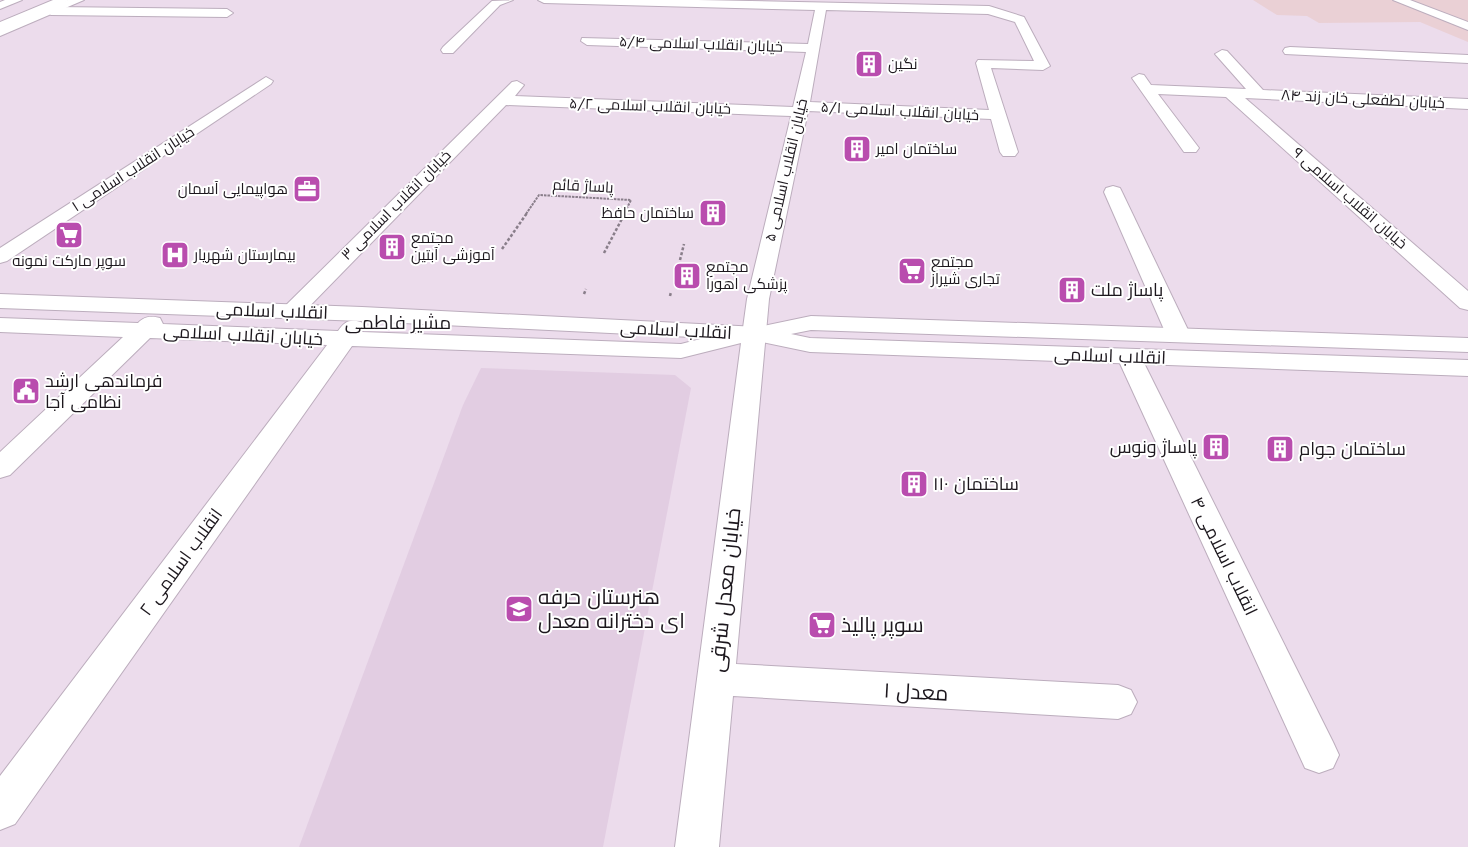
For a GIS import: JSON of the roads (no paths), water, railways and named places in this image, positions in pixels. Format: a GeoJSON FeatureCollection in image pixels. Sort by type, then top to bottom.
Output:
{"type":"FeatureCollection","features":[{"type":"Feature","properties":{"kind":"street"},"geometry":{"type":"LineString","coordinates":[[0,6],[16,0]]}},
{"type":"Feature","properties":{"kind":"street"},"geometry":{"type":"LineString","coordinates":[[0,14],[34,0]]}},
{"type":"Feature","properties":{"kind":"street"},"geometry":{"type":"LineString","coordinates":[[0,26],[63,0]]}},
{"type":"Feature","properties":{"kind":"street"},"geometry":{"type":"LineString","coordinates":[[0,32],[78,0]]}},
{"type":"Feature","properties":{"kind":"street"},"geometry":{"type":"LineString","coordinates":[[448,50],[496,3],[507,0]]}},
{"type":"Feature","properties":{"kind":"street"},"geometry":{"type":"LineString","coordinates":[[544,0],[821,6],[988,5],[1020,20],[1043,66],[983,63],[1000,115],[1009,152]]}},
{"type":"Feature","properties":{"kind":"street"},"geometry":{"type":"LineString","coordinates":[[1399,0],[1445,18],[1466,20]]}},
{"type":"Feature","properties":{"kind":"street"},"geometry":{"type":"LineString","coordinates":[[1416,0],[1466,20]]}},
{"type":"Feature","properties":{"kind":"street","name":"خیابان انقلاب اسلامی ۵"},"geometry":{"type":"LineString","coordinates":[[754,333],[758,299],[814,48],[821,6]]}},
{"type":"Feature","properties":{"kind":"street"},"geometry":{"type":"LineString","coordinates":[[51,11],[227,13]]}},
{"type":"Feature","properties":{"kind":"street"},"geometry":{"type":"LineString","coordinates":[[1332,39],[1352,54]]}},
{"type":"Feature","properties":{"kind":"street","name":"خیابان انقلاب اسلامی ۵/۴"},"geometry":{"type":"LineString","coordinates":[[587,41],[814,48]]}},
{"type":"Feature","properties":{"kind":"street"},"geometry":{"type":"LineString","coordinates":[[1290,51],[1468,58]]}},
{"type":"Feature","properties":{"kind":"street","name":"خیابان لطفعلی خان زند ۸۴"},"geometry":{"type":"LineString","coordinates":[[1222,54],[1259,94]]}},
{"type":"Feature","properties":{"kind":"street"},"geometry":{"type":"LineString","coordinates":[[1137,75],[1190,148]]}},
{"type":"Feature","properties":{"kind":"street","name":"خیابان انقلاب اسلامی ۱"},"geometry":{"type":"LineString","coordinates":[[0,257],[266,81]]}},
{"type":"Feature","properties":{"kind":"street","name":"خیابان انقلاب اسلامی ۳"},"geometry":{"type":"LineString","coordinates":[[291,312],[517,84]]}},
{"type":"Feature","properties":{"kind":"street","name":"خیابان لطفعلی خان زند ۸۴"},"geometry":{"type":"LineString","coordinates":[[1148,89],[1468,104]]}},
{"type":"Feature","properties":{"kind":"street","name":"خیابان انقلاب اسلامی ۹"},"geometry":{"type":"LineString","coordinates":[[1231,94],[1468,302]]}},
{"type":"Feature","properties":{"kind":"street","name":"خیابان انقلاب اسلامی ۵/۲"},"geometry":{"type":"LineString","coordinates":[[502,100],[799,109]]}},
{"type":"Feature","properties":{"kind":"street","name":"خیابان انقلاب اسلامی ۵/۱"},"geometry":{"type":"LineString","coordinates":[[799,109],[1000,115]]}},
{"type":"Feature","properties":{"kind":"street"},"geometry":{"type":"LineString","coordinates":[[1113,192],[1178,334]]}},
{"type":"Feature","properties":{"kind":"street","name":"انقلاب اسلامی"},"geometry":{"type":"LineString","coordinates":[[0,301],[291,312],[354,327]]}},
{"type":"Feature","properties":{"kind":"street"},"geometry":{"type":"LineString","coordinates":[[0,468],[170,307]]}},
{"type":"Feature","properties":{"kind":"street","name":"انقلاب اسلامی"},"geometry":{"type":"LineString","coordinates":[[754,333],[811,323],[1468,345]]}},
{"type":"Feature","properties":{"kind":"street","name":"خیابان انقلاب اسلامی"},"geometry":{"type":"LineString","coordinates":[[0,325],[145,330],[354,327],[682,351],[754,333]]}},
{"type":"Feature","properties":{"kind":"street","name":"۲ انقلاب اسلامی"},"geometry":{"type":"LineString","coordinates":[[0,810],[354,327]]}},
{"type":"Feature","properties":{"kind":"street","name":"انقلاب اسلامی"},"geometry":{"type":"LineString","coordinates":[[754,333],[810,346],[1468,368]]}},
{"type":"Feature","properties":{"kind":"street","name":"خیابان معدل شرقی"},"geometry":{"type":"LineString","coordinates":[[697,847],[714,679],[754,333]]}},
{"type":"Feature","properties":{"kind":"street","name":"۴ انقلاب اسلامی"},"geometry":{"type":"LineString","coordinates":[[1129,357],[1319,755]]}},
{"type":"Feature","properties":{"kind":"street","name":"۱ معدل"},"geometry":{"type":"LineString","coordinates":[[714,679],[1118,702]]}},
{"type":"Feature","properties":{"kind":"place","name":"نگین"},"geometry":{"type":"Point","coordinates":[869,64]}},
{"type":"Feature","properties":{"kind":"place","name":"ساختمان امیر"},"geometry":{"type":"Point","coordinates":[857,149]}},
{"type":"Feature","properties":{"kind":"place","name":"هواپیمایی آسمان"},"geometry":{"type":"Point","coordinates":[307,189]}},
{"type":"Feature","properties":{"kind":"place","name":"ساختمان حافظ"},"geometry":{"type":"Point","coordinates":[713,213]}},
{"type":"Feature","properties":{"kind":"place","name":"سوپر مارکت نمونه"},"geometry":{"type":"Point","coordinates":[69,235]}},
{"type":"Feature","properties":{"kind":"place","name":"مجتمع آموزشی آبتین"},"geometry":{"type":"Point","coordinates":[392,247]}},
{"type":"Feature","properties":{"kind":"place","name":"بیمارستان شهریار"},"geometry":{"type":"Point","coordinates":[175,255]}},
{"type":"Feature","properties":{"kind":"place","name":"مجتمع تجاری شیراز"},"geometry":{"type":"Point","coordinates":[912,271]}},
{"type":"Feature","properties":{"kind":"place","name":"مجتمع پزشکی اهورا"},"geometry":{"type":"Point","coordinates":[687,276]}},
{"type":"Feature","properties":{"kind":"place","name":"پاساژ ملت"},"geometry":{"type":"Point","coordinates":[1072,290]}},
{"type":"Feature","properties":{"kind":"place","name":"فرماندهی ارشد نظامی آجا"},"geometry":{"type":"Point","coordinates":[26,391]}},
{"type":"Feature","properties":{"kind":"place","name":"پاساژ ونوس"},"geometry":{"type":"Point","coordinates":[1216,447]}},
{"type":"Feature","properties":{"kind":"place","name":"ساختمان جوام"},"geometry":{"type":"Point","coordinates":[1280,449]}},
{"type":"Feature","properties":{"kind":"place","name":"ساختمان ۱۱۰"},"geometry":{"type":"Point","coordinates":[914,484]}},
{"type":"Feature","properties":{"kind":"place","name":"هنرستان حرفه ای دخترانه معدل"},"geometry":{"type":"Point","coordinates":[519,609]}},
{"type":"Feature","properties":{"kind":"place","name":"سوپر پالیذ"},"geometry":{"type":"Point","coordinates":[822,625]}},
{"type":"Feature","properties":{"kind":"district","name":"مشیر فاطمی"},"geometry":{"type":"Point","coordinates":[398,322]}}]}
